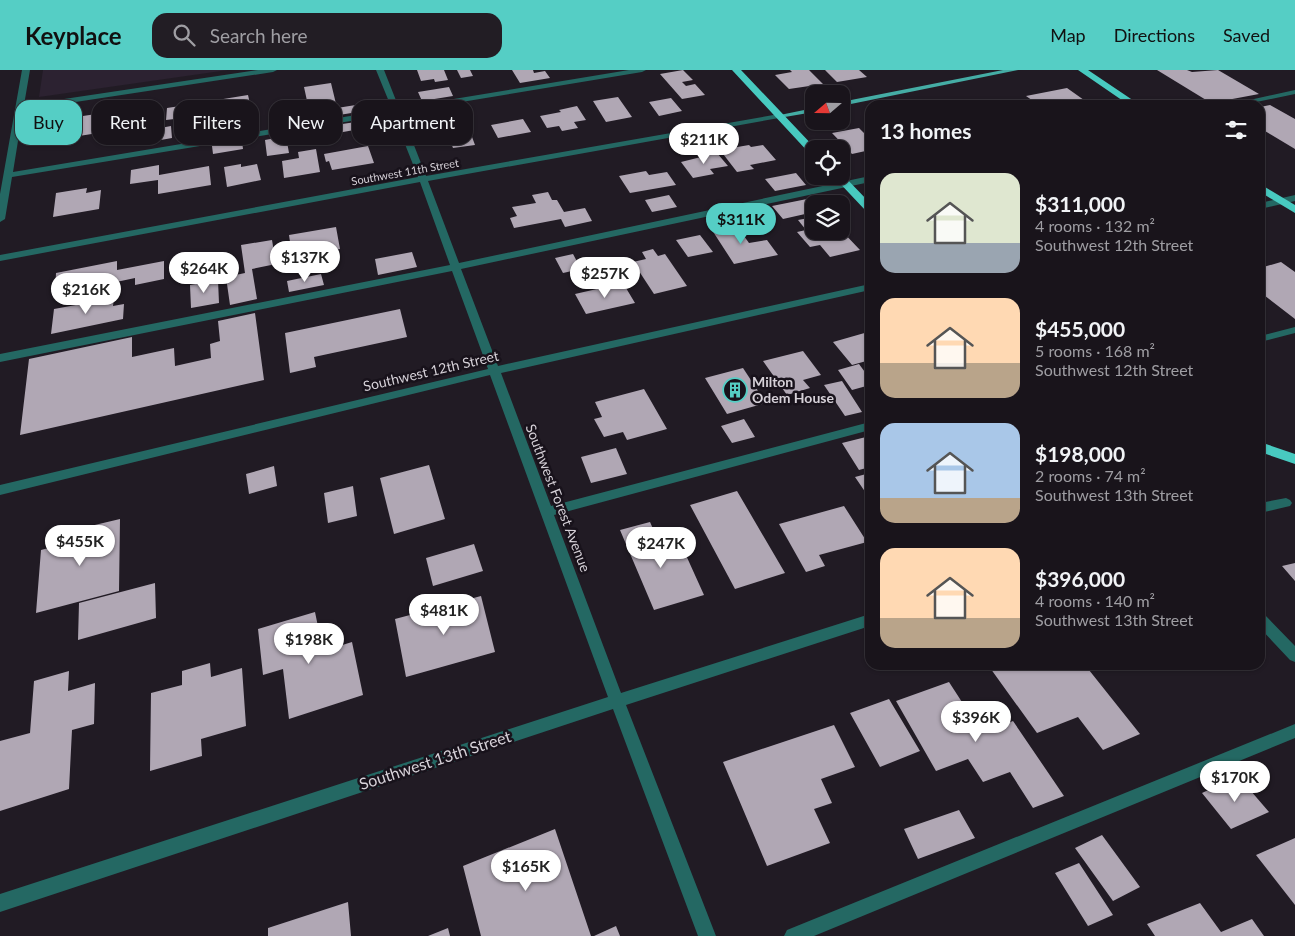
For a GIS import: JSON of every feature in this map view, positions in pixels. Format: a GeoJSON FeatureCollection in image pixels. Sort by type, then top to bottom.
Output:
{"type":"FeatureCollection","features":[{"type":"Feature","properties":{"kind":"highway"},"geometry":{"type":"LineString","coordinates":[[736,70],[805,143]]}},
{"type":"Feature","properties":{"kind":"highway"},"geometry":{"type":"LineString","coordinates":[[1082,70],[1128,100]]}},
{"type":"Feature","properties":{"kind":"highway"},"geometry":{"type":"LineString","coordinates":[[847,185],[865,204]]}},
{"type":"Feature","properties":{"kind":"highway"},"geometry":{"type":"LineString","coordinates":[[1265,190],[1295,210]]}},
{"type":"Feature","properties":{"kind":"highway"},"geometry":{"type":"LineString","coordinates":[[1265,449],[1295,459]]}},
{"type":"Feature","properties":{"kind":"main road"},"geometry":{"type":"LineString","coordinates":[[850,102],[1014,70]]}},
{"type":"Feature","properties":{"kind":"main road","name":"Southwest 11th Street"},"geometry":{"type":"LineString","coordinates":[[779,116],[805,112]]}},
{"type":"Feature","properties":{"kind":"street"},"geometry":{"type":"LineString","coordinates":[[21,100],[26,70]]}},
{"type":"Feature","properties":{"kind":"street"},"geometry":{"type":"LineString","coordinates":[[73,100],[273,70]]}},
{"type":"Feature","properties":{"kind":"street","name":"Southwest Forest Avenue"},"geometry":{"type":"LineString","coordinates":[[380,70],[391,100]]}},
{"type":"Feature","properties":{"kind":"street"},"geometry":{"type":"LineString","coordinates":[[466,100],[642,70]]}},
{"type":"Feature","properties":{"kind":"street"},"geometry":{"type":"LineString","coordinates":[[1256,100],[1295,92]]}},
{"type":"Feature","properties":{"kind":"street","name":"Southwest 11th Street"},"geometry":{"type":"LineString","coordinates":[[0,258],[423,179],[779,116]]}},
{"type":"Feature","properties":{"kind":"street"},"geometry":{"type":"LineString","coordinates":[[8,175],[352,119]]}},
{"type":"Feature","properties":{"kind":"street"},"geometry":{"type":"LineString","coordinates":[[0,219],[15,136]]}},
{"type":"Feature","properties":{"kind":"street","name":"Southwest Forest Avenue"},"geometry":{"type":"LineString","coordinates":[[409,145],[707,936]]}},
{"type":"Feature","properties":{"kind":"street"},"geometry":{"type":"LineString","coordinates":[[850,180],[865,179]]}},
{"type":"Feature","properties":{"kind":"street"},"geometry":{"type":"LineString","coordinates":[[0,358],[456,267],[820,185]]}},
{"type":"Feature","properties":{"kind":"street"},"geometry":{"type":"LineString","coordinates":[[1265,205],[1295,198]]}},
{"type":"Feature","properties":{"kind":"street","name":"Southwest 12th Street"},"geometry":{"type":"LineString","coordinates":[[0,490],[493,371],[865,288]]}},
{"type":"Feature","properties":{"kind":"street"},"geometry":{"type":"LineString","coordinates":[[1265,338],[1295,330]]}},
{"type":"Feature","properties":{"kind":"street"},"geometry":{"type":"LineString","coordinates":[[546,512],[865,427]]}},
{"type":"Feature","properties":{"kind":"street"},"geometry":{"type":"LineString","coordinates":[[1265,507],[1286,503]]}},
{"type":"Feature","properties":{"kind":"street","name":"Southwest 13th Street"},"geometry":{"type":"LineString","coordinates":[[0,903],[865,622]]}},
{"type":"Feature","properties":{"kind":"street"},"geometry":{"type":"LineString","coordinates":[[1265,624],[1295,656]]}},
{"type":"Feature","properties":{"kind":"street"},"geometry":{"type":"LineString","coordinates":[[793,936],[1295,731]]}},
{"type":"Feature","properties":{"kind":"shaded area"},"geometry":{"type":"Polygon","coordinates":[[[43,70],[228,70],[39,97],[43,70]]]}},
{"type":"Feature","properties":{"kind":"building"},"geometry":{"type":"Polygon","coordinates":[[[417,70],[444,70],[448,80],[435,82],[434,79],[421,81],[417,70]]]}},
{"type":"Feature","properties":{"kind":"building"},"geometry":{"type":"Polygon","coordinates":[[[457,70],[470,70],[473,76],[461,78],[457,70]]]}},
{"type":"Feature","properties":{"kind":"building"},"geometry":{"type":"Polygon","coordinates":[[[512,70],[533,70],[534,73],[545,71],[550,78],[520,83],[512,70]]]}},
{"type":"Feature","properties":{"kind":"building"},"geometry":{"type":"Polygon","coordinates":[[[683,70],[693,80],[682,82],[686,86],[695,84],[705,95],[682,99],[660,74],[683,70]]]}},
{"type":"Feature","properties":{"kind":"building"},"geometry":{"type":"Polygon","coordinates":[[[790,70],[809,70],[823,84],[805,85],[805,87],[789,89],[775,75],[792,72],[790,70]]]}},
{"type":"Feature","properties":{"kind":"building"},"geometry":{"type":"Polygon","coordinates":[[[825,70],[859,70],[867,77],[837,82],[825,70]]]}},
{"type":"Feature","properties":{"kind":"building"},"geometry":{"type":"Polygon","coordinates":[[[1157,70],[1187,70],[1192,72],[1218,70],[1259,94],[1227,100],[1206,100],[1157,70]]]}},
{"type":"Feature","properties":{"kind":"building"},"geometry":{"type":"Polygon","coordinates":[[[331,83],[335,100],[307,100],[304,87],[331,83]]]}},
{"type":"Feature","properties":{"kind":"building"},"geometry":{"type":"Polygon","coordinates":[[[449,87],[453,96],[422,100],[418,92],[449,87]]]}},
{"type":"Feature","properties":{"kind":"building"},"geometry":{"type":"Polygon","coordinates":[[[1067,88],[1084,100],[1032,100],[1026,96],[1067,88]]]}},
{"type":"Feature","properties":{"kind":"building"},"geometry":{"type":"Polygon","coordinates":[[[248,95],[249,100],[217,100],[248,95]]]}},
{"type":"Feature","properties":{"kind":"building"},"geometry":{"type":"Polygon","coordinates":[[[618,97],[632,117],[606,122],[593,101],[618,97]]]}},
{"type":"Feature","properties":{"kind":"building"},"geometry":{"type":"Polygon","coordinates":[[[671,98],[682,111],[659,116],[649,102],[671,98]]]}},
{"type":"Feature","properties":{"kind":"building"},"geometry":{"type":"Polygon","coordinates":[[[1270,105],[1295,119],[1295,149],[1265,131],[1265,106],[1270,105]]]}},
{"type":"Feature","properties":{"kind":"building"},"geometry":{"type":"Polygon","coordinates":[[[352,106],[352,113],[342,115],[342,107],[352,106]]]}},
{"type":"Feature","properties":{"kind":"building"},"geometry":{"type":"Polygon","coordinates":[[[577,106],[586,120],[574,122],[578,128],[562,131],[559,126],[547,128],[540,116],[561,112],[559,110],[577,106]]]}},
{"type":"Feature","properties":{"kind":"building"},"geometry":{"type":"Polygon","coordinates":[[[174,107],[174,119],[166,120],[167,108],[174,107]]]}},
{"type":"Feature","properties":{"kind":"building"},"geometry":{"type":"Polygon","coordinates":[[[92,115],[92,134],[82,136],[82,116],[92,115]]]}},
{"type":"Feature","properties":{"kind":"building"},"geometry":{"type":"Polygon","coordinates":[[[523,119],[531,132],[498,138],[491,125],[523,119]]]}},
{"type":"Feature","properties":{"kind":"building"},"geometry":{"type":"Polygon","coordinates":[[[352,123],[352,130],[342,132],[342,124],[352,123]]]}},
{"type":"Feature","properties":{"kind":"building"},"geometry":{"type":"Polygon","coordinates":[[[171,126],[172,138],[164,139],[164,127],[171,126]]]}},
{"type":"Feature","properties":{"kind":"building"},"geometry":{"type":"Polygon","coordinates":[[[859,128],[865,134],[865,151],[852,154],[850,152],[850,140],[839,140],[832,133],[859,128]]]}},
{"type":"Feature","properties":{"kind":"building"},"geometry":{"type":"Polygon","coordinates":[[[269,139],[269,145],[288,145],[289,153],[267,156],[265,140],[269,139]]]}},
{"type":"Feature","properties":{"kind":"building"},"geometry":{"type":"Polygon","coordinates":[[[473,140],[475,145],[453,148],[452,145],[473,145],[473,140]]]}},
{"type":"Feature","properties":{"kind":"building"},"geometry":{"type":"Polygon","coordinates":[[[242,145],[243,149],[213,154],[212,146],[242,145]]]}},
{"type":"Feature","properties":{"kind":"building"},"geometry":{"type":"Polygon","coordinates":[[[749,145],[751,147],[763,145],[776,160],[750,165],[754,169],[737,172],[720,150],[749,145]]]}},
{"type":"Feature","properties":{"kind":"building"},"geometry":{"type":"Polygon","coordinates":[[[368,146],[374,163],[332,170],[329,161],[326,162],[324,154],[368,146]]]}},
{"type":"Feature","properties":{"kind":"building"},"geometry":{"type":"Polygon","coordinates":[[[316,149],[320,172],[284,178],[282,161],[299,158],[298,152],[316,149]]]}},
{"type":"Feature","properties":{"kind":"building"},"geometry":{"type":"Polygon","coordinates":[[[717,153],[728,166],[710,169],[714,174],[693,178],[681,162],[717,153]]]}},
{"type":"Feature","properties":{"kind":"building"},"geometry":{"type":"Polygon","coordinates":[[[241,164],[241,167],[257,164],[261,180],[227,187],[224,167],[241,164]]]}},
{"type":"Feature","properties":{"kind":"building"},"geometry":{"type":"Polygon","coordinates":[[[159,165],[159,175],[209,166],[211,185],[158,194],[158,180],[130,184],[131,170],[159,165]]]}},
{"type":"Feature","properties":{"kind":"building"},"geometry":{"type":"Polygon","coordinates":[[[646,171],[649,175],[667,172],[676,185],[630,193],[619,176],[646,171]]]}},
{"type":"Feature","properties":{"kind":"building"},"geometry":{"type":"Polygon","coordinates":[[[796,173],[806,185],[775,191],[765,179],[796,173]]]}},
{"type":"Feature","properties":{"kind":"building"},"geometry":{"type":"Polygon","coordinates":[[[87,188],[86,193],[101,190],[99,209],[53,217],[56,193],[87,188]]]}},
{"type":"Feature","properties":{"kind":"building"},"geometry":{"type":"Polygon","coordinates":[[[548,192],[552,200],[557,200],[564,212],[585,208],[592,221],[565,227],[561,219],[514,228],[510,218],[517,216],[512,207],[536,203],[532,195],[548,192]]]}},
{"type":"Feature","properties":{"kind":"building"},"geometry":{"type":"Polygon","coordinates":[[[669,195],[677,207],[652,212],[645,200],[669,195]]]}},
{"type":"Feature","properties":{"kind":"building"},"geometry":{"type":"Polygon","coordinates":[[[805,199],[805,214],[783,219],[772,206],[805,199]]]}},
{"type":"Feature","properties":{"kind":"building"},"geometry":{"type":"Polygon","coordinates":[[[805,219],[805,229],[798,220],[805,219]]]}},
{"type":"Feature","properties":{"kind":"building"},"geometry":{"type":"Polygon","coordinates":[[[734,222],[749,243],[767,240],[778,255],[734,264],[710,227],[734,222]]]}},
{"type":"Feature","properties":{"kind":"building"},"geometry":{"type":"Polygon","coordinates":[[[336,227],[340,249],[320,253],[321,258],[307,260],[306,254],[292,256],[289,235],[336,227]]]}},
{"type":"Feature","properties":{"kind":"building"},"geometry":{"type":"Polygon","coordinates":[[[805,230],[805,240],[850,239],[860,250],[830,257],[820,245],[810,247],[797,232],[805,230]]]}},
{"type":"Feature","properties":{"kind":"building"},"geometry":{"type":"Polygon","coordinates":[[[700,235],[713,252],[688,257],[676,240],[700,235]]]}},
{"type":"Feature","properties":{"kind":"building"},"geometry":{"type":"Polygon","coordinates":[[[272,240],[276,264],[252,269],[257,299],[230,305],[226,277],[245,273],[241,245],[272,240]]]}},
{"type":"Feature","properties":{"kind":"building"},"geometry":{"type":"Polygon","coordinates":[[[653,249],[658,256],[665,254],[687,286],[654,294],[633,262],[646,259],[642,252],[653,249]]]}},
{"type":"Feature","properties":{"kind":"building"},"geometry":{"type":"Polygon","coordinates":[[[412,252],[417,267],[378,275],[375,259],[412,252]]]}},
{"type":"Feature","properties":{"kind":"building"},"geometry":{"type":"Polygon","coordinates":[[[573,254],[581,269],[563,273],[555,258],[573,254]]]}},
{"type":"Feature","properties":{"kind":"building"},"geometry":{"type":"Polygon","coordinates":[[[117,261],[117,270],[164,261],[164,279],[135,285],[135,278],[55,295],[56,273],[117,261]]]}},
{"type":"Feature","properties":{"kind":"building"},"geometry":{"type":"Polygon","coordinates":[[[1281,262],[1295,272],[1295,319],[1265,296],[1265,267],[1281,262]]]}},
{"type":"Feature","properties":{"kind":"building"},"geometry":{"type":"Polygon","coordinates":[[[321,274],[324,285],[289,292],[287,281],[321,274]]]}},
{"type":"Feature","properties":{"kind":"building"},"geometry":{"type":"Polygon","coordinates":[[[218,280],[219,303],[191,308],[190,285],[218,280]]]}},
{"type":"Feature","properties":{"kind":"building"},"geometry":{"type":"Polygon","coordinates":[[[623,283],[635,303],[586,314],[575,294],[623,283]]]}},
{"type":"Feature","properties":{"kind":"building"},"geometry":{"type":"Polygon","coordinates":[[[114,298],[113,306],[124,304],[123,319],[51,334],[54,309],[114,298]]]}},
{"type":"Feature","properties":{"kind":"building"},"geometry":{"type":"Polygon","coordinates":[[[400,309],[407,337],[314,357],[316,367],[290,373],[285,333],[400,309]]]}},
{"type":"Feature","properties":{"kind":"building"},"geometry":{"type":"Polygon","coordinates":[[[255,313],[264,380],[20,435],[29,359],[132,337],[132,357],[174,348],[175,366],[211,358],[210,344],[220,341],[218,321],[255,313]]]}},
{"type":"Feature","properties":{"kind":"building"},"geometry":{"type":"Polygon","coordinates":[[[865,333],[865,361],[852,365],[833,342],[865,333]]]}},
{"type":"Feature","properties":{"kind":"building"},"geometry":{"type":"Polygon","coordinates":[[[803,351],[821,375],[803,380],[810,388],[787,395],[763,361],[803,351]]]}},
{"type":"Feature","properties":{"kind":"building"},"geometry":{"type":"Polygon","coordinates":[[[859,364],[865,372],[865,386],[852,390],[838,370],[859,364]]]}},
{"type":"Feature","properties":{"kind":"building","name":"Milton Odem House"},"geometry":{"type":"Polygon","coordinates":[[[743,368],[766,403],[727,414],[705,378],[743,368]]]}},
{"type":"Feature","properties":{"kind":"building"},"geometry":{"type":"Polygon","coordinates":[[[842,381],[862,412],[845,416],[824,385],[842,381]]]}},
{"type":"Feature","properties":{"kind":"building"},"geometry":{"type":"Polygon","coordinates":[[[644,389],[667,429],[627,440],[623,432],[604,437],[594,419],[602,417],[595,402],[644,389]]]}},
{"type":"Feature","properties":{"kind":"building"},"geometry":{"type":"Polygon","coordinates":[[[744,419],[755,437],[732,443],[721,426],[744,419]]]}},
{"type":"Feature","properties":{"kind":"building"},"geometry":{"type":"Polygon","coordinates":[[[865,437],[865,468],[859,470],[842,443],[865,437]]]}},
{"type":"Feature","properties":{"kind":"building"},"geometry":{"type":"Polygon","coordinates":[[[616,448],[627,474],[591,483],[581,457],[616,448]]]}},
{"type":"Feature","properties":{"kind":"building"},"geometry":{"type":"Polygon","coordinates":[[[429,465],[445,519],[394,534],[380,478],[429,465]]]}},
{"type":"Feature","properties":{"kind":"building"},"geometry":{"type":"Polygon","coordinates":[[[274,466],[277,486],[249,494],[246,474],[274,466]]]}},
{"type":"Feature","properties":{"kind":"building"},"geometry":{"type":"Polygon","coordinates":[[[865,474],[865,492],[855,477],[865,474]]]}},
{"type":"Feature","properties":{"kind":"building"},"geometry":{"type":"Polygon","coordinates":[[[353,486],[357,516],[328,523],[324,493],[353,486]]]}},
{"type":"Feature","properties":{"kind":"building"},"geometry":{"type":"Polygon","coordinates":[[[737,491],[785,573],[735,589],[690,505],[737,491]]]}},
{"type":"Feature","properties":{"kind":"building"},"geometry":{"type":"Polygon","coordinates":[[[844,506],[865,539],[865,543],[819,555],[825,566],[806,572],[779,524],[844,506]]]}},
{"type":"Feature","properties":{"kind":"building"},"geometry":{"type":"Polygon","coordinates":[[[120,519],[119,591],[36,613],[41,550],[60,545],[61,533],[120,519]]]}},
{"type":"Feature","properties":{"kind":"building"},"geometry":{"type":"Polygon","coordinates":[[[650,522],[666,558],[685,553],[704,595],[654,610],[620,530],[650,522]]]}},
{"type":"Feature","properties":{"kind":"building"},"geometry":{"type":"Polygon","coordinates":[[[474,544],[483,571],[433,586],[426,558],[474,544]]]}},
{"type":"Feature","properties":{"kind":"building"},"geometry":{"type":"Polygon","coordinates":[[[1295,563],[1295,581],[1282,566],[1295,563]]]}},
{"type":"Feature","properties":{"kind":"building"},"geometry":{"type":"Polygon","coordinates":[[[155,583],[156,618],[78,640],[79,603],[155,583]]]}},
{"type":"Feature","properties":{"kind":"building"},"geometry":{"type":"Polygon","coordinates":[[[481,596],[495,652],[406,677],[395,619],[481,596]]]}},
{"type":"Feature","properties":{"kind":"building"},"geometry":{"type":"Polygon","coordinates":[[[315,612],[323,651],[352,642],[363,695],[289,719],[283,669],[263,675],[258,629],[315,612]]]}},
{"type":"Feature","properties":{"kind":"building"},"geometry":{"type":"Polygon","coordinates":[[[210,663],[211,677],[242,668],[246,726],[201,739],[202,756],[150,771],[151,693],[182,685],[182,671],[210,663]]]}},
{"type":"Feature","properties":{"kind":"building"},"geometry":{"type":"Polygon","coordinates":[[[992,670],[1089,670],[1140,734],[1103,750],[1078,717],[1037,733],[992,670]]]}},
{"type":"Feature","properties":{"kind":"building"},"geometry":{"type":"Polygon","coordinates":[[[69,671],[68,691],[95,683],[94,724],[72,730],[69,789],[0,811],[0,741],[30,733],[34,681],[69,671]]]}},
{"type":"Feature","properties":{"kind":"building"},"geometry":{"type":"Polygon","coordinates":[[[949,682],[982,733],[1013,721],[1064,796],[1033,808],[1010,772],[983,782],[968,759],[936,771],[896,701],[949,682]]]}},
{"type":"Feature","properties":{"kind":"building"},"geometry":{"type":"Polygon","coordinates":[[[889,699],[920,751],[880,767],[850,713],[889,699]]]}},
{"type":"Feature","properties":{"kind":"building"},"geometry":{"type":"Polygon","coordinates":[[[834,725],[855,767],[821,779],[832,803],[814,809],[830,843],[767,866],[723,762],[834,725]]]}},
{"type":"Feature","properties":{"kind":"building"},"geometry":{"type":"Polygon","coordinates":[[[1238,776],[1269,812],[1231,829],[1202,793],[1238,776]]]}},
{"type":"Feature","properties":{"kind":"building"},"geometry":{"type":"Polygon","coordinates":[[[959,810],[975,838],[918,859],[904,829],[959,810]]]}},
{"type":"Feature","properties":{"kind":"building"},"geometry":{"type":"Polygon","coordinates":[[[555,829],[591,936],[481,936],[463,866],[555,829]]]}},
{"type":"Feature","properties":{"kind":"building"},"geometry":{"type":"Polygon","coordinates":[[[1102,835],[1140,887],[1113,901],[1075,848],[1102,835]]]}},
{"type":"Feature","properties":{"kind":"building"},"geometry":{"type":"Polygon","coordinates":[[[1295,838],[1295,905],[1256,855],[1295,838]]]}},
{"type":"Feature","properties":{"kind":"building"},"geometry":{"type":"Polygon","coordinates":[[[1079,863],[1113,915],[1088,926],[1055,873],[1079,863]]]}},
{"type":"Feature","properties":{"kind":"building"},"geometry":{"type":"Polygon","coordinates":[[[348,902],[351,936],[268,936],[268,928],[348,902]]]}},
{"type":"Feature","properties":{"kind":"building"},"geometry":{"type":"Polygon","coordinates":[[[1200,903],[1221,932],[1252,919],[1264,936],[1155,936],[1147,924],[1200,903]]]}},
{"type":"Feature","properties":{"kind":"building"},"geometry":{"type":"Polygon","coordinates":[[[616,926],[620,936],[594,936],[616,926]]]}},
{"type":"Feature","properties":{"kind":"building"},"geometry":{"type":"Polygon","coordinates":[[[448,928],[450,936],[428,936],[448,928]]]}},
{"type":"Feature","properties":{"kind":"place","name":"Milton Odem House"},"geometry":{"type":"Point","coordinates":[735,390]}}]}
